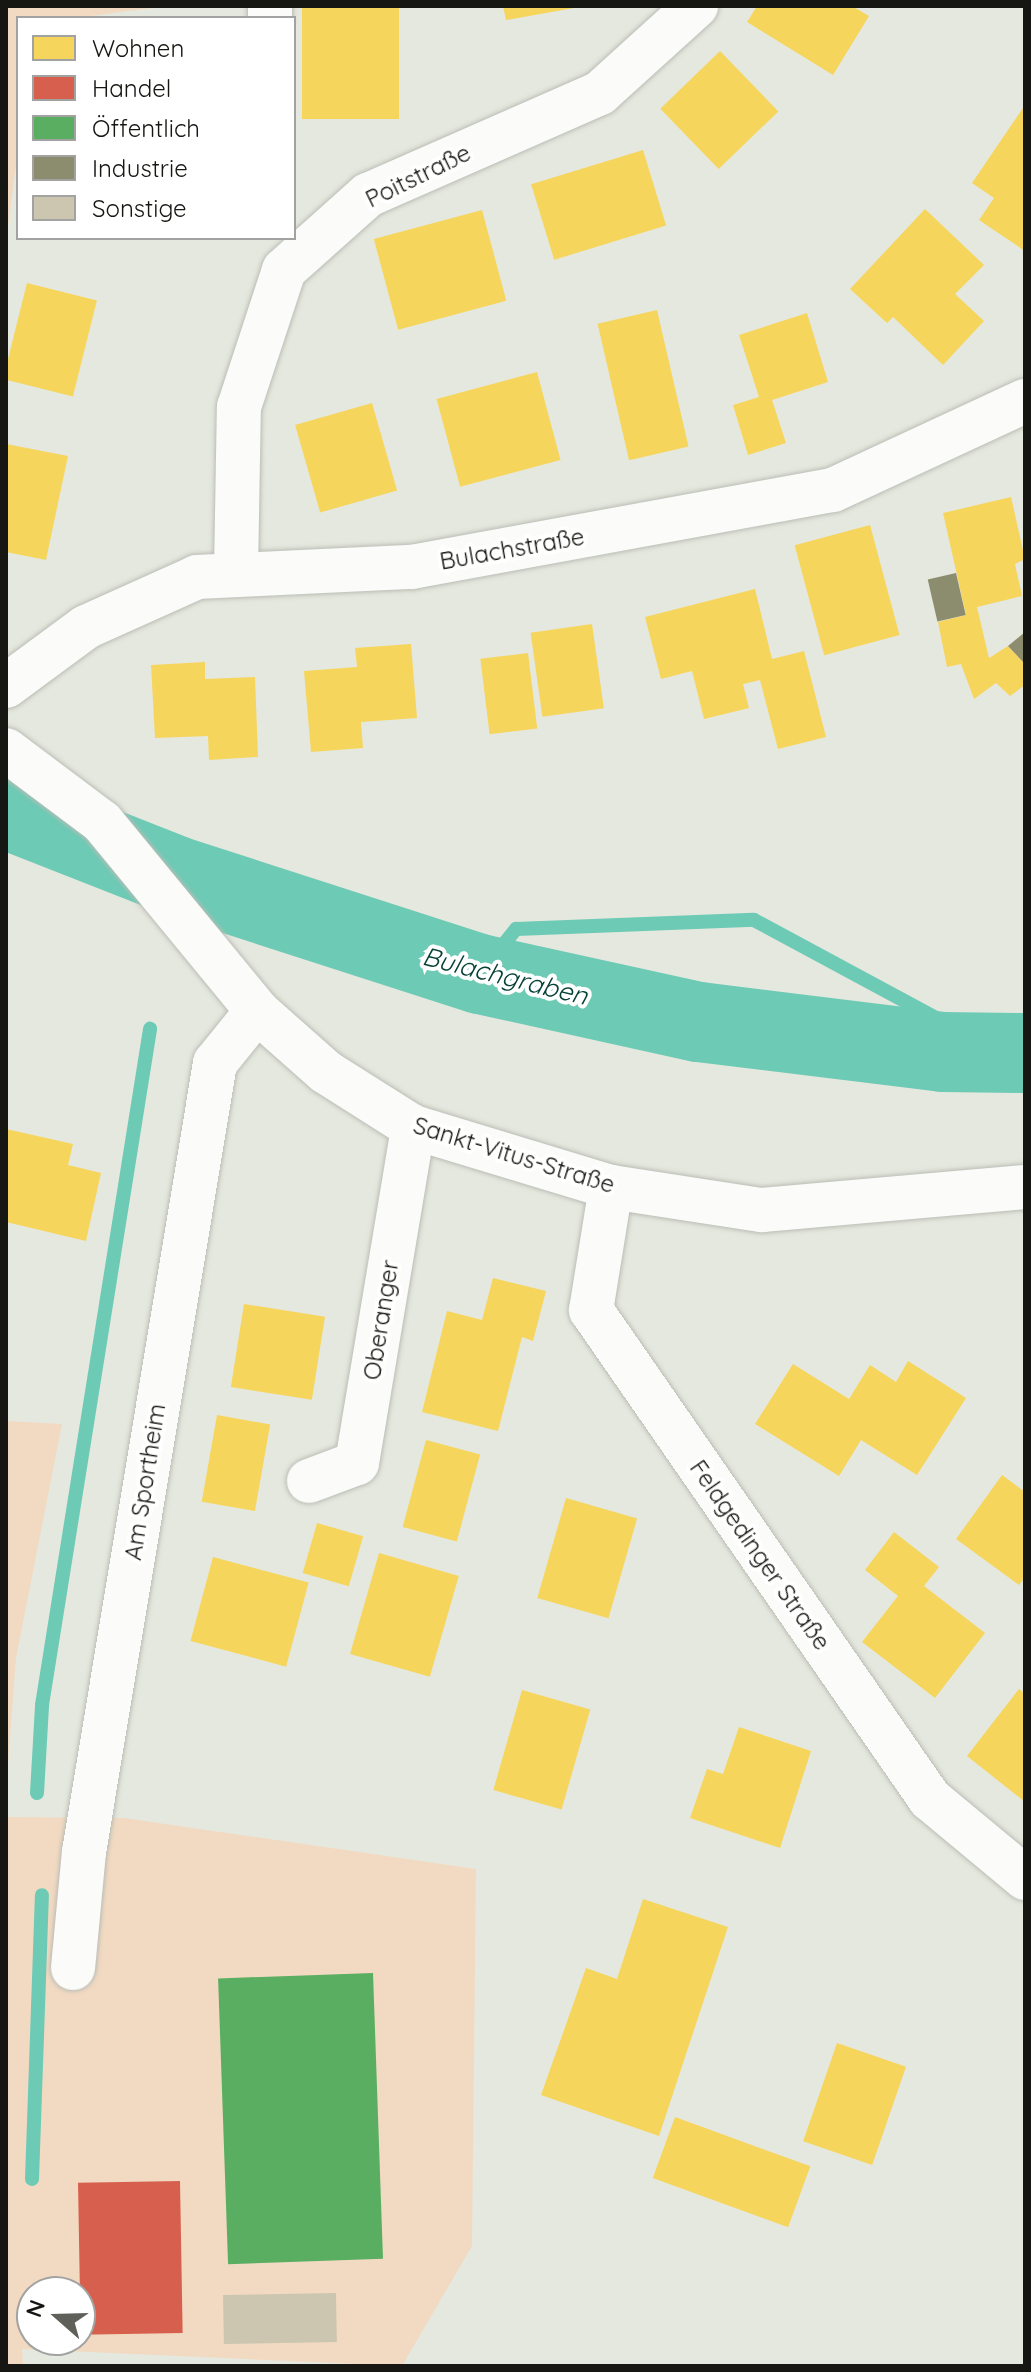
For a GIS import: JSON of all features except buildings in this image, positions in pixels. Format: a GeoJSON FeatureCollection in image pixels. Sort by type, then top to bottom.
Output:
{"type":"FeatureCollection","features":[{"type":"Feature","properties":{"kind":"street","name":"Poitstraße"},"geometry":{"type":"LineString","coordinates":[[236,572],[239,407],[283,254],[368,195],[600,93],[696,6]]}},
{"type":"Feature","properties":{"kind":"street","name":"Bulachstraße"},"geometry":{"type":"LineString","coordinates":[[6,686],[86,627],[197,577],[236,572],[412,567],[833,490],[1025,401]]}},
{"type":"Feature","properties":{"kind":"street","name":"Sankt-Vitus-Straße"},"geometry":{"type":"LineString","coordinates":[[6,750],[102,822],[257,1011],[326,1072],[413,1127],[611,1187],[762,1210],[1025,1187]]}},
{"type":"Feature","properties":{"kind":"street","name":"Am Sportheim"},"geometry":{"type":"LineString","coordinates":[[73,1968],[84,1852],[215,1063],[257,1011]]}},
{"type":"Feature","properties":{"kind":"street","name":"Oberanger"},"geometry":{"type":"LineString","coordinates":[[309,1481],[357,1463],[413,1127]]}},
{"type":"Feature","properties":{"kind":"street","name":"Feldgedinger Straße"},"geometry":{"type":"LineString","coordinates":[[611,1187],[591,1310],[930,1799],[1017,1863]]}},
{"type":"Feature","properties":{"kind":"shaded area"},"geometry":{"type":"Polygon","coordinates":[[[6,6],[167,6],[90,16],[16,16],[16,164],[6,242],[6,6]]]}},
{"type":"Feature","properties":{"kind":"shaded area"},"geometry":{"type":"Polygon","coordinates":[[[6,1421],[62,1424],[16,1658],[6,1791],[6,1421]]]}},
{"type":"Feature","properties":{"kind":"shaded area"},"geometry":{"type":"Polygon","coordinates":[[[6,1817],[124,1818],[476,1869],[472,2246],[402,2366],[96,2352],[96,2276],[16,2276],[16,2356],[22,2356],[23,2366],[6,2366],[6,1817]]]}},
{"type":"Feature","properties":{"kind":"waterway","name":"Bulachgraben"},"geometry":{"type":"LineString","coordinates":[[6,809],[176,876],[480,974],[699,1022],[942,1052],[1025,1053]]}},
{"type":"Feature","properties":{"kind":"waterway"},"geometry":{"type":"LineString","coordinates":[[480,974],[516,929],[754,920],[1005,1055]]}},
{"type":"Feature","properties":{"kind":"waterway"},"geometry":{"type":"LineString","coordinates":[[37,1793],[42,1705],[150,1029]]}},
{"type":"Feature","properties":{"kind":"waterway"},"geometry":{"type":"LineString","coordinates":[[32,2179],[42,1895]]}}]}
